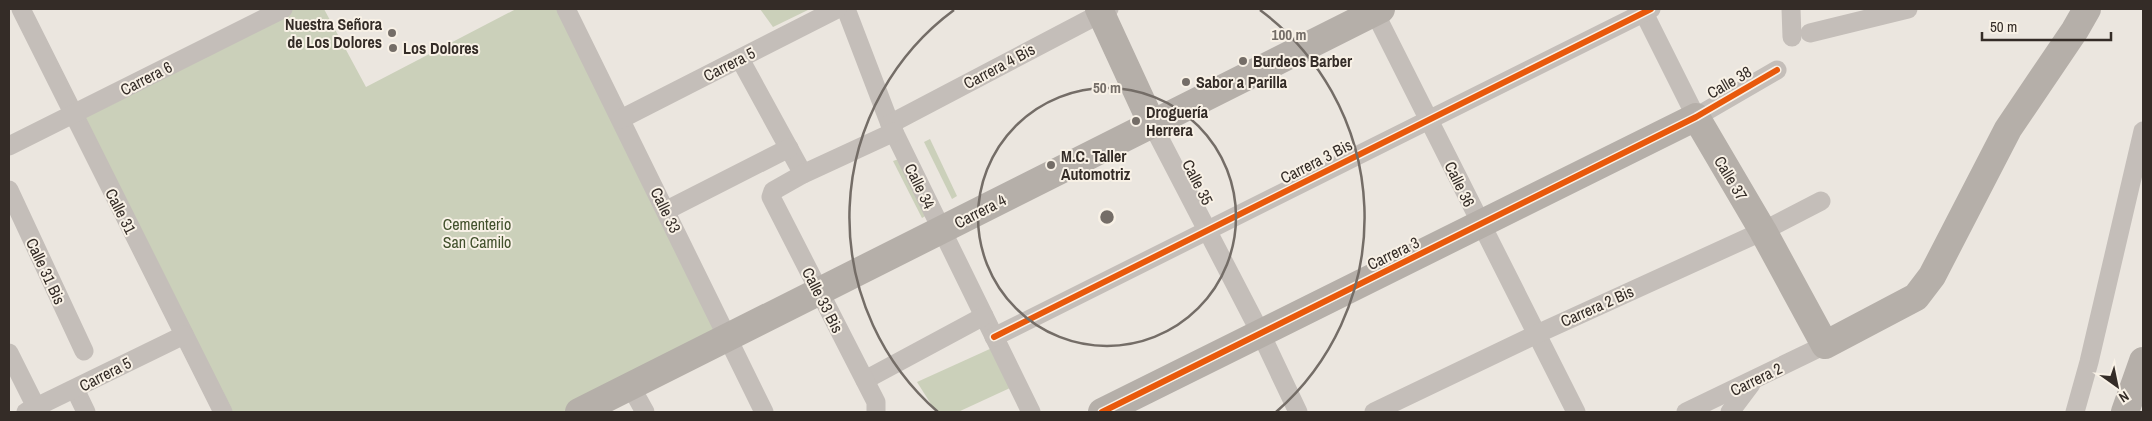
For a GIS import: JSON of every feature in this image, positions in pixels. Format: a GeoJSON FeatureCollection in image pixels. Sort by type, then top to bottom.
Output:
{"type":"FeatureCollection","features":[{"type":"Feature","properties":{"kind":"street","name":"Calle 31"},"geometry":{"type":"LineString","coordinates":[[21,9],[72,115],[223,412]]}},
{"type":"Feature","properties":{"kind":"street","name":"Carrera 6"},"geometry":{"type":"LineString","coordinates":[[9,146],[283,9]]}},
{"type":"Feature","properties":{"kind":"street","name":"Calle 33"},"geometry":{"type":"LineString","coordinates":[[566,9],[667,210],[764,412]]}},
{"type":"Feature","properties":{"kind":"street","name":"Carrera 5"},"geometry":{"type":"LineString","coordinates":[[621,120],[837,9]]}},
{"type":"Feature","properties":{"kind":"street","name":"Calle 34"},"geometry":{"type":"LineString","coordinates":[[846,9],[892,128],[1030,412]]}},
{"type":"Feature","properties":{"kind":"street"},"geometry":{"type":"LineString","coordinates":[[1791,9],[1801,35],[1908,9]]}},
{"type":"Feature","properties":{"kind":"street"},"geometry":{"type":"LineString","coordinates":[[1825,345],[1916,297],[1932,276],[2008,129],[2075,30],[2087,9]]}},
{"type":"Feature","properties":{"kind":"street","name":"Carrera 4 Bis"},"geometry":{"type":"LineString","coordinates":[[892,128],[1103,10]]}},
{"type":"Feature","properties":{"kind":"street","name":"Calle 35"},"geometry":{"type":"LineString","coordinates":[[1103,10],[1152,124],[1261,334],[1298,412]]}},
{"type":"Feature","properties":{"kind":"street","name":"Calle 36"},"geometry":{"type":"LineString","coordinates":[[1376,10],[1481,225],[1576,412]]}},
{"type":"Feature","properties":{"kind":"street","name":"Carrera 4"},"geometry":{"type":"LineString","coordinates":[[579,412],[1376,10]]}},
{"type":"Feature","properties":{"kind":"street","name":"Calle 37"},"geometry":{"type":"LineString","coordinates":[[1646,10],[1696,117],[1763,231],[1825,345]]}},
{"type":"Feature","properties":{"kind":"street","name":"Carrera 3 Bis"},"geometry":{"type":"LineString","coordinates":[[994,337],[1646,10]]}},
{"type":"Feature","properties":{"kind":"street"},"geometry":{"type":"LineString","coordinates":[[740,59],[803,174],[892,128]]}},
{"type":"Feature","properties":{"kind":"street","name":"Calle 38"},"geometry":{"type":"LineString","coordinates":[[1696,117],[1777,70]]}},
{"type":"Feature","properties":{"kind":"street","name":"Carrera 3"},"geometry":{"type":"LineString","coordinates":[[1102,412],[1696,117]]}},
{"type":"Feature","properties":{"kind":"street"},"geometry":{"type":"LineString","coordinates":[[2075,412],[2089,362],[2143,131]]}},
{"type":"Feature","properties":{"kind":"street"},"geometry":{"type":"LineString","coordinates":[[667,210],[790,148]]}},
{"type":"Feature","properties":{"kind":"street","name":"Calle 33 Bis"},"geometry":{"type":"LineString","coordinates":[[803,174],[773,191],[771,197],[876,402],[876,410]]}},
{"type":"Feature","properties":{"kind":"street","name":"Calle 31 Bis"},"geometry":{"type":"LineString","coordinates":[[9,190],[84,351]]}},
{"type":"Feature","properties":{"kind":"street","name":"Carrera 2 Bis"},"geometry":{"type":"LineString","coordinates":[[1374,412],[1537,334],[1763,231],[1821,201]]}},
{"type":"Feature","properties":{"kind":"street"},"geometry":{"type":"LineString","coordinates":[[865,380],[984,316]]}},
{"type":"Feature","properties":{"kind":"street","name":"Carrera 5"},"geometry":{"type":"LineString","coordinates":[[30,410],[184,335]]}},
{"type":"Feature","properties":{"kind":"street","name":"Carrera 2"},"geometry":{"type":"LineString","coordinates":[[1686,412],[1754,381],[1825,345]]}},
{"type":"Feature","properties":{"kind":"street"},"geometry":{"type":"LineString","coordinates":[[9,353],[30,410]]}},
{"type":"Feature","properties":{"kind":"street"},"geometry":{"type":"LineString","coordinates":[[2124,412],[2143,362]]}},
{"type":"Feature","properties":{"kind":"street"},"geometry":{"type":"LineString","coordinates":[[1730,412],[1754,381]]}},
{"type":"Feature","properties":{"kind":"street"},"geometry":{"type":"LineString","coordinates":[[630,386],[645,412]]}},
{"type":"Feature","properties":{"kind":"street"},"geometry":{"type":"LineString","coordinates":[[75,389],[86,412]]}},
{"type":"Feature","properties":{"kind":"green space","name":"Cementerio San Camilo"},"geometry":{"type":"Polygon","coordinates":[[[283,9],[324,9],[366,87],[516,9],[566,9],[727,338],[579,412],[223,412],[72,115],[283,9]]]}},
{"type":"Feature","properties":{"kind":"green space"},"geometry":{"type":"Polygon","coordinates":[[[760,9],[810,9],[773,27],[760,9]]]}},
{"type":"Feature","properties":{"kind":"green space"},"geometry":{"type":"Polygon","coordinates":[[[930,139],[957,196],[952,199],[924,142],[930,139]]]}},
{"type":"Feature","properties":{"kind":"green space"},"geometry":{"type":"Polygon","coordinates":[[[899,159],[927,215],[922,218],[893,161],[899,159]]]}},
{"type":"Feature","properties":{"kind":"green space"},"geometry":{"type":"Polygon","coordinates":[[[992,348],[1010,388],[958,412],[936,412],[917,382],[992,348]]]}},
{"type":"Feature","properties":{"kind":"cycle path"},"geometry":{"type":"LineString","coordinates":[[994,337],[1651,9]]}},
{"type":"Feature","properties":{"kind":"cycle path"},"geometry":{"type":"LineString","coordinates":[[1102,412],[1696,117],[1777,70]]}},
{"type":"Feature","properties":{"kind":"place","name":"Nuestra Señora de Los Dolores"},"geometry":{"type":"Point","coordinates":[392,33]}},
{"type":"Feature","properties":{"kind":"place","name":"Los Dolores"},"geometry":{"type":"Point","coordinates":[393,48]}},
{"type":"Feature","properties":{"kind":"place","name":"Burdeos Barber"},"geometry":{"type":"Point","coordinates":[1243,61]}},
{"type":"Feature","properties":{"kind":"place","name":"Sabor a Parilla"},"geometry":{"type":"Point","coordinates":[1186,82]}},
{"type":"Feature","properties":{"kind":"place","name":"Droguería Herrera"},"geometry":{"type":"Point","coordinates":[1136,121]}},
{"type":"Feature","properties":{"kind":"place","name":"M.C. Taller Automotriz"},"geometry":{"type":"Point","coordinates":[1051,165]}}]}
